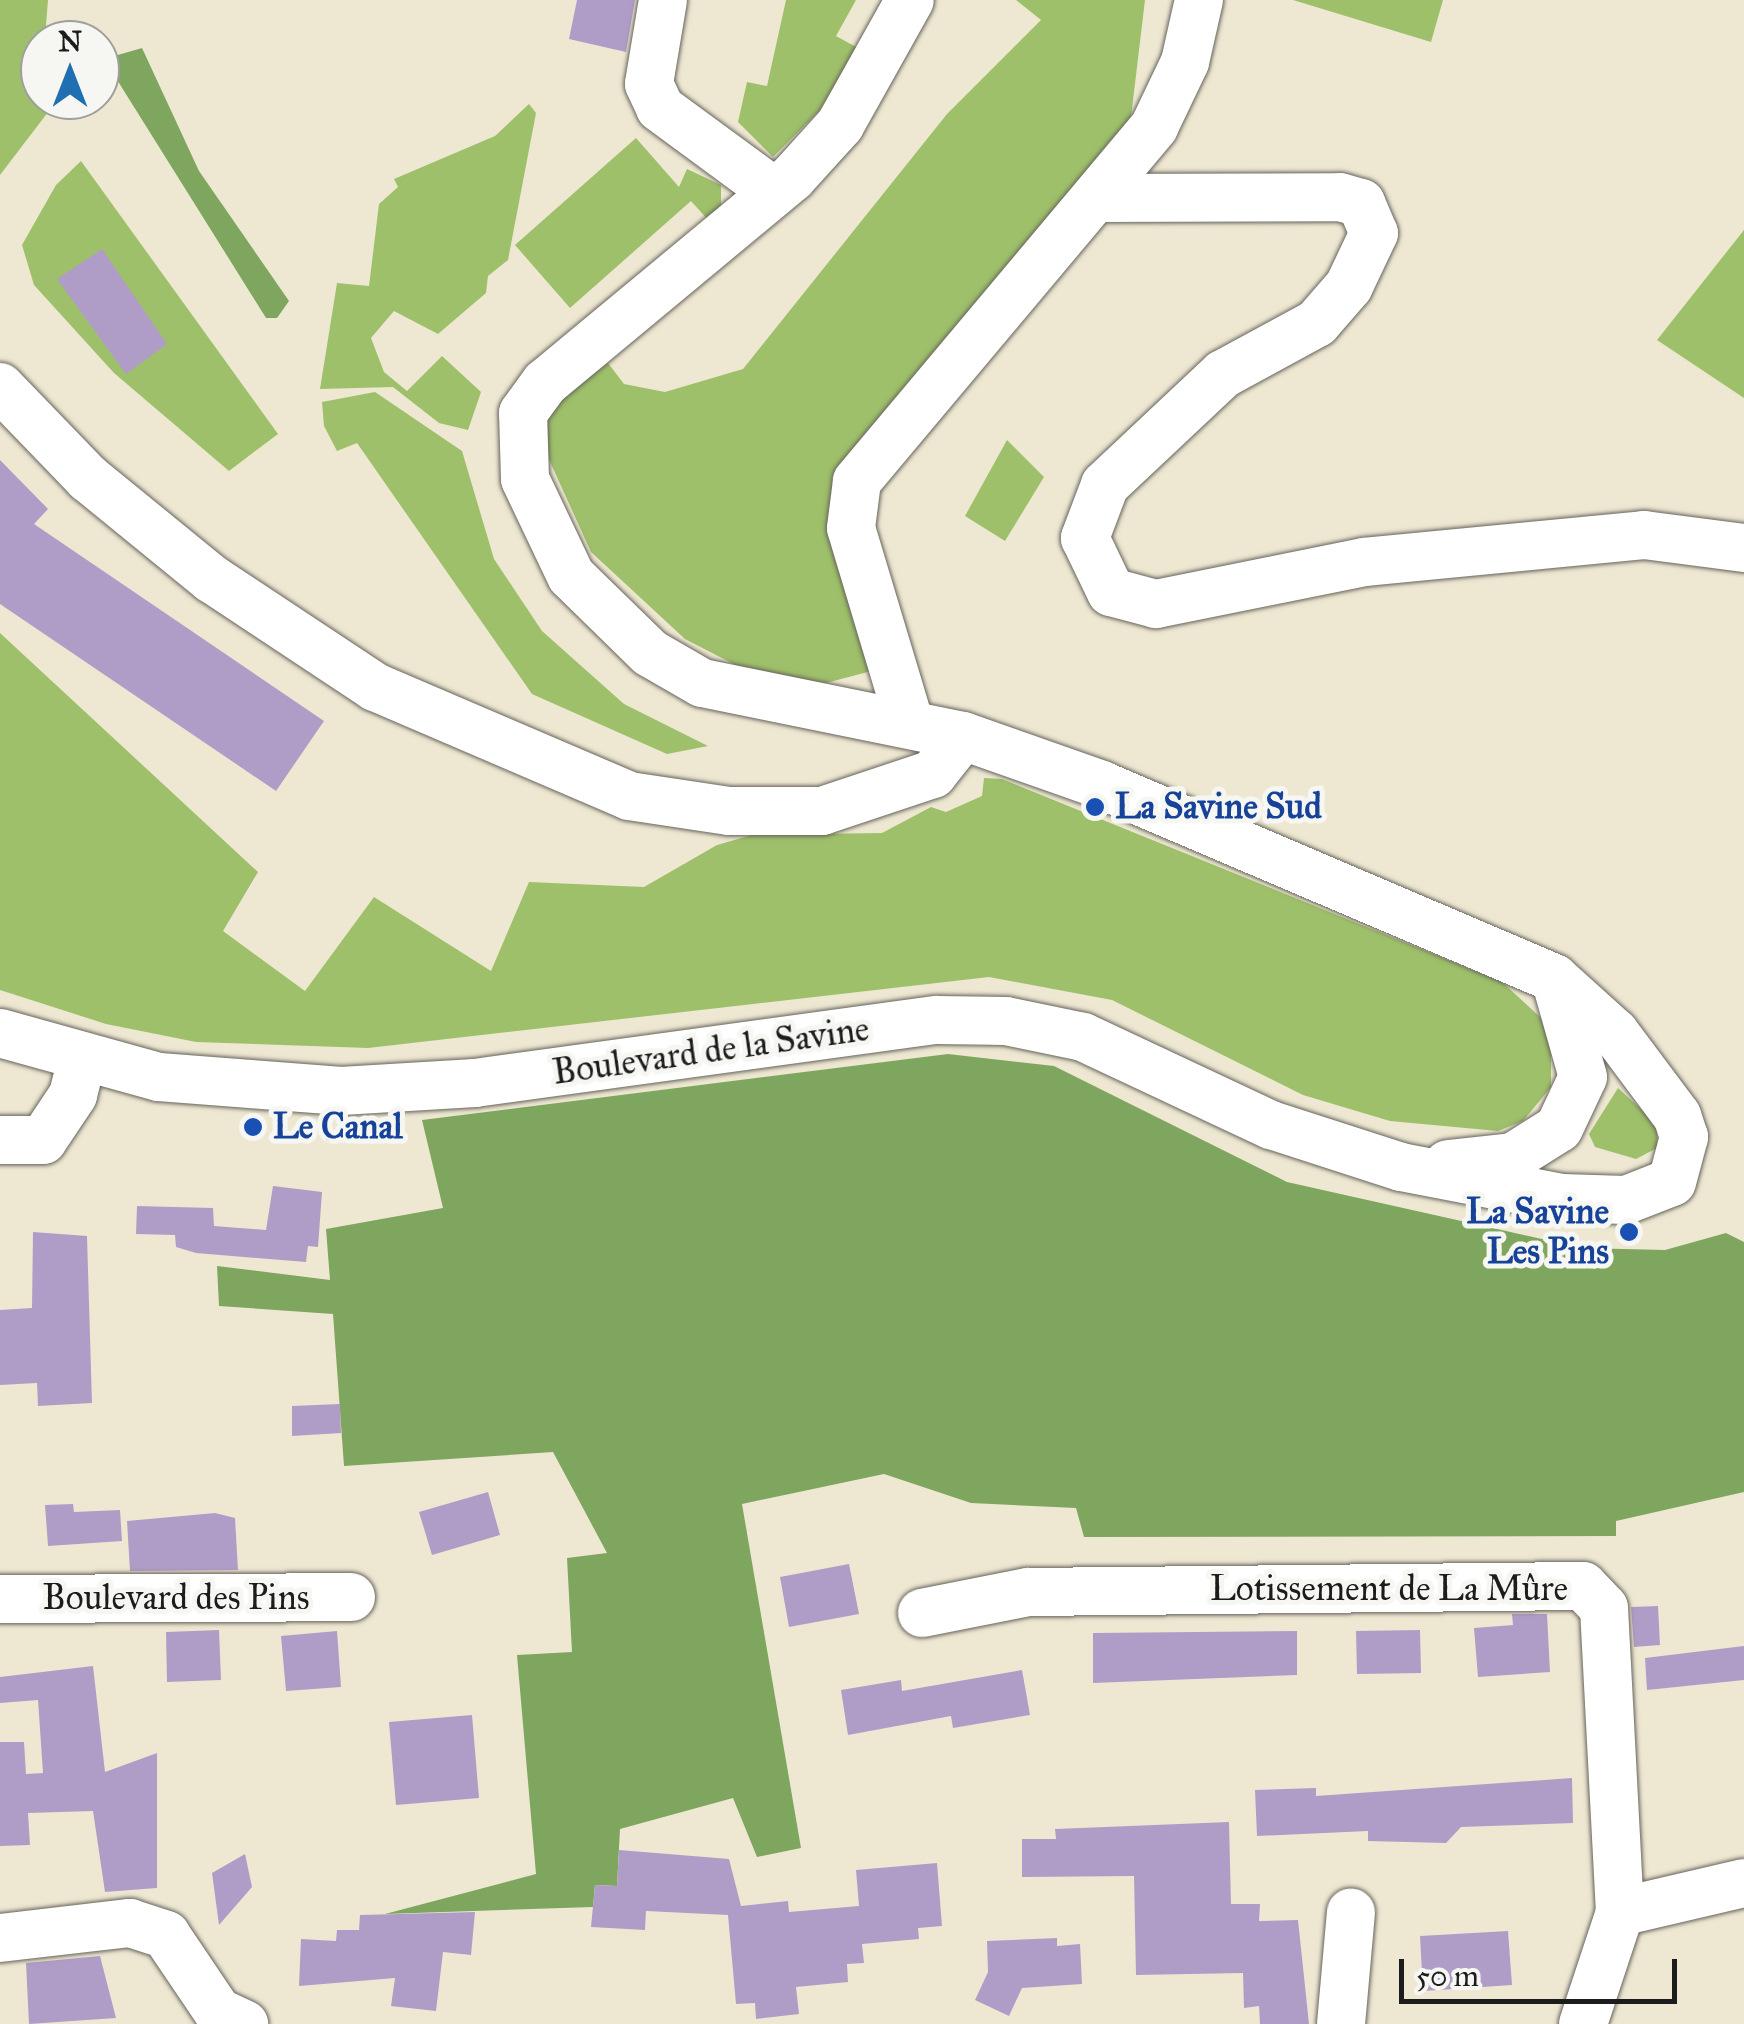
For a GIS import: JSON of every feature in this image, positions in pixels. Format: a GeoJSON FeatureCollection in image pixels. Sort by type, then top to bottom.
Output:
{"type":"FeatureCollection","features":[{"type":"Feature","properties":{"kind":"street"},"geometry":{"type":"LineString","coordinates":[[663,0],[650,57],[660,108],[773,191]]}},
{"type":"Feature","properties":{"kind":"street"},"geometry":{"type":"LineString","coordinates":[[910,0],[840,125],[773,191],[545,383],[522,413],[525,480],[571,576],[650,653],[759,700],[908,718],[963,736],[1155,807],[1554,978]]}},
{"type":"Feature","properties":{"kind":"street"},"geometry":{"type":"LineString","coordinates":[[908,718],[850,501],[873,461],[1095,198],[1173,94],[1199,0]]}},
{"type":"Feature","properties":{"kind":"street"},"geometry":{"type":"LineString","coordinates":[[1095,198],[1340,197],[1361,203],[1374,233],[1350,286],[1318,322],[1223,374],[1105,485],[1085,538],[1111,592],[1156,604],[1364,562],[1644,535],[1744,548]]}},
{"type":"Feature","properties":{"kind":"street"},"geometry":{"type":"LineString","coordinates":[[0,387],[88,478],[212,580],[375,687],[629,796],[729,811],[822,811],[932,774],[963,736]]}},
{"type":"Feature","properties":{"kind":"street","name":"Boulevard de la Savine"},"geometry":{"type":"LineString","coordinates":[[1401,1167],[1512,1157],[1560,1128],[1583,1077],[1573,1016],[1554,978]]}},
{"type":"Feature","properties":{"kind":"street","name":"Boulevard de la Savine"},"geometry":{"type":"LineString","coordinates":[[0,1033],[82,1058],[232,1087],[341,1091],[475,1084],[937,1020],[1006,1021],[1083,1036],[1271,1126],[1401,1167],[1492,1188],[1626,1200],[1672,1182],[1684,1136],[1615,1033],[1554,978]]}},
{"type":"Feature","properties":{"kind":"street"},"geometry":{"type":"LineString","coordinates":[[0,1140],[43,1140],[73,1094],[82,1058]]}},
{"type":"Feature","properties":{"kind":"street","name":"Lotissement de La Mûre"},"geometry":{"type":"LineString","coordinates":[[922,1614],[1028,1592],[1583,1586],[1604,1608],[1620,1912]]}},
{"type":"Feature","properties":{"kind":"street","name":"Boulevard des Pins"},"geometry":{"type":"LineString","coordinates":[[0,1600],[351,1597]]}},
{"type":"Feature","properties":{"kind":"street"},"geometry":{"type":"LineString","coordinates":[[1583,2024],[1620,1912],[1744,1883]]}},
{"type":"Feature","properties":{"kind":"street"},"geometry":{"type":"LineString","coordinates":[[1341,2024],[1351,1912]]}},
{"type":"Feature","properties":{"kind":"street"},"geometry":{"type":"LineString","coordinates":[[0,1938],[130,1923],[166,1935],[225,2020]]}},
{"type":"Feature","properties":{"kind":"green space"},"geometry":{"type":"Polygon","coordinates":[[[0,0],[48,0],[46,20],[20,20],[20,120],[42,120],[0,175],[0,0]]]}},
{"type":"Feature","properties":{"kind":"green space"},"geometry":{"type":"Polygon","coordinates":[[[786,0],[856,0],[836,36],[858,48],[819,111],[773,157],[738,122],[747,82],[767,86],[786,0]]]}},
{"type":"Feature","properties":{"kind":"green space"},"geometry":{"type":"Polygon","coordinates":[[[1016,0],[1145,0],[1131,117],[845,463],[879,669],[826,683],[749,672],[685,639],[591,552],[542,444],[550,408],[608,363],[624,384],[665,392],[743,369],[947,114],[1041,20],[1016,0]]]}},
{"type":"Feature","properties":{"kind":"green space"},"geometry":{"type":"Polygon","coordinates":[[[1293,0],[1443,0],[1431,42],[1293,0]]]}},
{"type":"Feature","properties":{"kind":"green space"},"geometry":{"type":"Polygon","coordinates":[[[142,48],[199,171],[289,301],[277,318],[266,318],[120,85],[120,54],[142,48]]]}},
{"type":"Feature","properties":{"kind":"green space"},"geometry":{"type":"Polygon","coordinates":[[[529,104],[536,113],[508,260],[488,276],[486,293],[438,334],[394,311],[371,338],[384,372],[407,391],[442,356],[481,392],[468,430],[439,423],[393,387],[320,389],[337,283],[369,286],[379,204],[398,187],[394,179],[495,136],[529,104]]]}},
{"type":"Feature","properties":{"kind":"green space"},"geometry":{"type":"Polygon","coordinates":[[[636,138],[679,187],[687,169],[721,185],[721,211],[709,221],[691,201],[570,308],[515,245],[636,138]]]}},
{"type":"Feature","properties":{"kind":"green space"},"geometry":{"type":"Polygon","coordinates":[[[81,161],[278,434],[229,471],[114,373],[34,285],[22,245],[56,185],[81,161]]]}},
{"type":"Feature","properties":{"kind":"green space"},"geometry":{"type":"Polygon","coordinates":[[[1744,230],[1744,398],[1657,340],[1744,230]]]}},
{"type":"Feature","properties":{"kind":"green space"},"geometry":{"type":"Polygon","coordinates":[[[375,392],[462,451],[494,559],[542,631],[624,704],[708,746],[667,754],[532,694],[357,443],[337,451],[324,426],[322,402],[375,392]]]}},
{"type":"Feature","properties":{"kind":"green space"},"geometry":{"type":"Polygon","coordinates":[[[1007,440],[1044,477],[1005,541],[965,516],[1007,440]]]}},
{"type":"Feature","properties":{"kind":"green space"},"geometry":{"type":"Polygon","coordinates":[[[0,633],[258,872],[223,931],[305,991],[374,897],[491,971],[529,882],[644,887],[717,845],[752,835],[882,833],[931,807],[946,812],[982,796],[984,778],[1002,779],[1502,982],[1551,1027],[1551,1087],[1523,1121],[1498,1131],[1390,1121],[1303,1095],[1112,1000],[989,977],[368,1048],[196,1042],[106,1024],[0,990],[0,633]]]}},
{"type":"Feature","properties":{"kind":"green space"},"geometry":{"type":"Polygon","coordinates":[[[948,1054],[1054,1066],[1287,1182],[1582,1248],[1665,1250],[1726,1233],[1744,1242],[1744,1492],[1616,1521],[1616,1536],[1084,1537],[1076,1508],[971,1503],[884,1474],[742,1504],[801,1848],[757,1857],[733,1798],[620,1829],[617,1886],[595,1885],[593,1907],[385,1914],[536,1874],[517,1655],[572,1652],[567,1558],[607,1553],[553,1452],[344,1466],[333,1314],[219,1306],[217,1266],[330,1280],[326,1229],[443,1208],[422,1120],[948,1054]]]}},
{"type":"Feature","properties":{"kind":"green space"},"geometry":{"type":"Polygon","coordinates":[[[1618,1088],[1657,1124],[1657,1148],[1636,1159],[1595,1147],[1589,1134],[1618,1088]]]}},
{"type":"Feature","properties":{"kind":"building"},"geometry":{"type":"Polygon","coordinates":[[[577,0],[635,0],[626,52],[569,39],[577,0]]]}},
{"type":"Feature","properties":{"kind":"building"},"geometry":{"type":"Polygon","coordinates":[[[102,249],[167,344],[126,374],[57,279],[102,249]]]}},
{"type":"Feature","properties":{"kind":"building"},"geometry":{"type":"Polygon","coordinates":[[[0,460],[48,509],[34,524],[324,721],[276,791],[0,604],[0,460]]]}},
{"type":"Feature","properties":{"kind":"building"},"geometry":{"type":"Polygon","coordinates":[[[273,1186],[322,1192],[318,1247],[308,1246],[306,1262],[196,1253],[176,1247],[175,1235],[136,1234],[137,1206],[213,1208],[214,1226],[266,1230],[273,1186]]]}},
{"type":"Feature","properties":{"kind":"building"},"geometry":{"type":"Polygon","coordinates":[[[33,1232],[87,1236],[92,1403],[38,1406],[37,1383],[0,1385],[0,1310],[32,1308],[33,1232]]]}},
{"type":"Feature","properties":{"kind":"building"},"geometry":{"type":"Polygon","coordinates":[[[340,1404],[341,1433],[292,1436],[292,1406],[340,1404]]]}},
{"type":"Feature","properties":{"kind":"building"},"geometry":{"type":"Polygon","coordinates":[[[488,1492],[500,1535],[432,1555],[419,1512],[488,1492]]]}},
{"type":"Feature","properties":{"kind":"building"},"geometry":{"type":"Polygon","coordinates":[[[73,1504],[74,1512],[120,1510],[122,1541],[48,1546],[45,1505],[73,1504]]]}},
{"type":"Feature","properties":{"kind":"building"},"geometry":{"type":"Polygon","coordinates":[[[215,1513],[235,1518],[238,1570],[130,1571],[127,1521],[215,1513]]]}},
{"type":"Feature","properties":{"kind":"building"},"geometry":{"type":"Polygon","coordinates":[[[849,1564],[859,1614],[789,1627],[780,1577],[849,1564]]]}},
{"type":"Feature","properties":{"kind":"building"},"geometry":{"type":"Polygon","coordinates":[[[1658,1606],[1660,1645],[1634,1647],[1631,1607],[1658,1606]]]}},
{"type":"Feature","properties":{"kind":"building"},"geometry":{"type":"Polygon","coordinates":[[[1512,1614],[1547,1614],[1550,1672],[1478,1677],[1474,1628],[1513,1625],[1512,1614]]]}},
{"type":"Feature","properties":{"kind":"building"},"geometry":{"type":"Polygon","coordinates":[[[219,1630],[221,1680],[167,1682],[166,1632],[219,1630]]]}},
{"type":"Feature","properties":{"kind":"building"},"geometry":{"type":"Polygon","coordinates":[[[1420,1630],[1421,1673],[1357,1674],[1356,1631],[1420,1630]]]}},
{"type":"Feature","properties":{"kind":"building"},"geometry":{"type":"Polygon","coordinates":[[[337,1631],[341,1687],[286,1691],[281,1636],[337,1631]]]}},
{"type":"Feature","properties":{"kind":"building"},"geometry":{"type":"Polygon","coordinates":[[[1297,1631],[1297,1675],[1093,1683],[1093,1633],[1297,1631]]]}},
{"type":"Feature","properties":{"kind":"building"},"geometry":{"type":"Polygon","coordinates":[[[1744,1646],[1744,1680],[1647,1690],[1645,1658],[1744,1646]]]}},
{"type":"Feature","properties":{"kind":"building"},"geometry":{"type":"Polygon","coordinates":[[[93,1666],[105,1772],[157,1753],[157,1888],[105,1892],[93,1811],[28,1813],[30,1845],[0,1846],[0,1742],[24,1742],[26,1774],[43,1773],[38,1700],[0,1703],[0,1677],[93,1666]]]}},
{"type":"Feature","properties":{"kind":"building"},"geometry":{"type":"Polygon","coordinates":[[[1022,1670],[1030,1715],[953,1728],[951,1716],[848,1735],[841,1690],[901,1680],[902,1691],[1022,1670]]]}},
{"type":"Feature","properties":{"kind":"building"},"geometry":{"type":"Polygon","coordinates":[[[472,1715],[479,1798],[396,1805],[389,1722],[472,1715]]]}},
{"type":"Feature","properties":{"kind":"building"},"geometry":{"type":"Polygon","coordinates":[[[1572,1778],[1573,1823],[1461,1827],[1446,1843],[1368,1841],[1368,1831],[1257,1836],[1255,1790],[1316,1788],[1316,1796],[1572,1778]]]}},
{"type":"Feature","properties":{"kind":"building"},"geometry":{"type":"Polygon","coordinates":[[[1229,1822],[1231,1904],[1260,1904],[1259,1921],[1298,1920],[1309,2024],[1260,2024],[1259,2006],[1244,2008],[1243,1973],[1136,1975],[1134,1876],[1022,1877],[1022,1839],[1056,1839],[1055,1829],[1229,1822]]]}},
{"type":"Feature","properties":{"kind":"building"},"geometry":{"type":"Polygon","coordinates":[[[619,1850],[729,1859],[741,1906],[788,1901],[789,1912],[859,1906],[856,1870],[937,1863],[942,1926],[918,1928],[919,1939],[862,1944],[864,1963],[847,1964],[848,1982],[796,1987],[799,2014],[756,2019],[755,2003],[736,2004],[728,1915],[646,1911],[645,1930],[591,1927],[595,1885],[617,1886],[619,1850]]]}},
{"type":"Feature","properties":{"kind":"building"},"geometry":{"type":"Polygon","coordinates":[[[245,1854],[252,1887],[219,1925],[212,1873],[245,1854]]]}},
{"type":"Feature","properties":{"kind":"building"},"geometry":{"type":"Polygon","coordinates":[[[475,1912],[471,1955],[443,1952],[436,2011],[391,2006],[395,1978],[299,1986],[301,1939],[336,1941],[337,1930],[359,1930],[360,1915],[475,1912]]]}},
{"type":"Feature","properties":{"kind":"building"},"geometry":{"type":"Polygon","coordinates":[[[1508,1931],[1512,1985],[1423,1991],[1420,1936],[1508,1931]]]}},
{"type":"Feature","properties":{"kind":"building"},"geometry":{"type":"Polygon","coordinates":[[[1057,1938],[1057,1946],[1080,1944],[1082,1984],[1022,1988],[1009,2016],[975,2000],[988,1972],[987,1941],[1057,1938]]]}},
{"type":"Feature","properties":{"kind":"building"},"geometry":{"type":"Polygon","coordinates":[[[100,1956],[116,2018],[29,2024],[26,1963],[100,1956]]]}},
{"type":"Feature","properties":{"kind":"place","name":"La Savine Sud"},"geometry":{"type":"Point","coordinates":[1095,807]}},
{"type":"Feature","properties":{"kind":"place","name":"Le Canal"},"geometry":{"type":"Point","coordinates":[253,1127]}},
{"type":"Feature","properties":{"kind":"place","name":"La Savine Les Pins"},"geometry":{"type":"Point","coordinates":[1629,1232]}}]}
